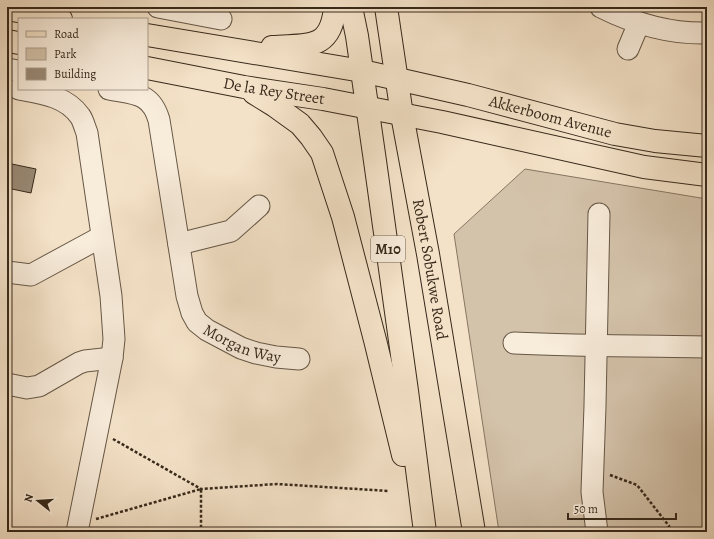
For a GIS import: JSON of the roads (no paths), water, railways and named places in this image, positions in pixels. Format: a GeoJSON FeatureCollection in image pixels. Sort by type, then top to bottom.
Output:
{"type":"FeatureCollection","features":[{"type":"Feature","properties":{"kind":"main road"},"geometry":{"type":"LineString","coordinates":[[247,52],[265,48],[316,43],[327,34],[331,25],[335,7]]}},
{"type":"Feature","properties":{"kind":"main road","name":"M10"},"geometry":{"type":"LineString","coordinates":[[351,7],[357,36],[407,391],[423,532]]}},
{"type":"Feature","properties":{"kind":"main road","name":"Robert Sobukwe Road"},"geometry":{"type":"LineString","coordinates":[[386,7],[402,115],[429,261],[474,532]]}},
{"type":"Feature","properties":{"kind":"main road"},"geometry":{"type":"LineString","coordinates":[[7,9],[55,18]]}},
{"type":"Feature","properties":{"kind":"main road","name":"De la Rey Street"},"geometry":{"type":"LineString","coordinates":[[148,35],[396,78]]}},
{"type":"Feature","properties":{"kind":"main road"},"geometry":{"type":"LineString","coordinates":[[7,41],[18,44]]}},
{"type":"Feature","properties":{"kind":"main road","name":"De la Rey Street"},"geometry":{"type":"LineString","coordinates":[[148,68],[244,87],[323,99],[402,115]]}},
{"type":"Feature","properties":{"kind":"main road","name":"Akkerboom Avenue"},"geometry":{"type":"LineString","coordinates":[[396,78],[468,95],[615,134],[655,141],[707,146]]}},
{"type":"Feature","properties":{"kind":"main road"},"geometry":{"type":"LineString","coordinates":[[244,87],[275,106],[300,124],[322,153],[343,217],[423,532]]}},
{"type":"Feature","properties":{"kind":"main road","name":"Akkerboom Avenue"},"geometry":{"type":"LineString","coordinates":[[402,115],[442,122],[644,167],[707,175]]}},
{"type":"Feature","properties":{"kind":"street"},"geometry":{"type":"LineString","coordinates":[[158,7],[221,19]]}},
{"type":"Feature","properties":{"kind":"street"},"geometry":{"type":"LineString","coordinates":[[601,7],[639,23],[675,31],[707,33]]}},
{"type":"Feature","properties":{"kind":"street"},"geometry":{"type":"LineString","coordinates":[[628,49],[639,23]]}},
{"type":"Feature","properties":{"kind":"street"},"geometry":{"type":"LineString","coordinates":[[7,69],[18,71]]}},
{"type":"Feature","properties":{"kind":"street"},"geometry":{"type":"LineString","coordinates":[[7,86],[18,89]]}},
{"type":"Feature","properties":{"kind":"street"},"geometry":{"type":"LineString","coordinates":[[24,90],[58,98],[73,108],[81,117],[86,133],[111,296],[114,339],[112,358],[77,528]]}},
{"type":"Feature","properties":{"kind":"street","name":"Morgan Way"},"geometry":{"type":"LineString","coordinates":[[114,90],[147,98],[156,109],[187,296],[196,322],[207,330],[241,348],[276,357],[299,358]]}},
{"type":"Feature","properties":{"kind":"street"},"geometry":{"type":"LineString","coordinates":[[179,244],[231,231],[259,206]]}},
{"type":"Feature","properties":{"kind":"street"},"geometry":{"type":"LineString","coordinates":[[597,532],[592,492],[599,214]]}},
{"type":"Feature","properties":{"kind":"street"},"geometry":{"type":"LineString","coordinates":[[7,272],[31,275],[102,237]]}},
{"type":"Feature","properties":{"kind":"street"},"geometry":{"type":"LineString","coordinates":[[514,343],[570,346],[707,347]]}},
{"type":"Feature","properties":{"kind":"street"},"geometry":{"type":"LineString","coordinates":[[7,384],[33,388],[79,363],[112,358]]}}]}
